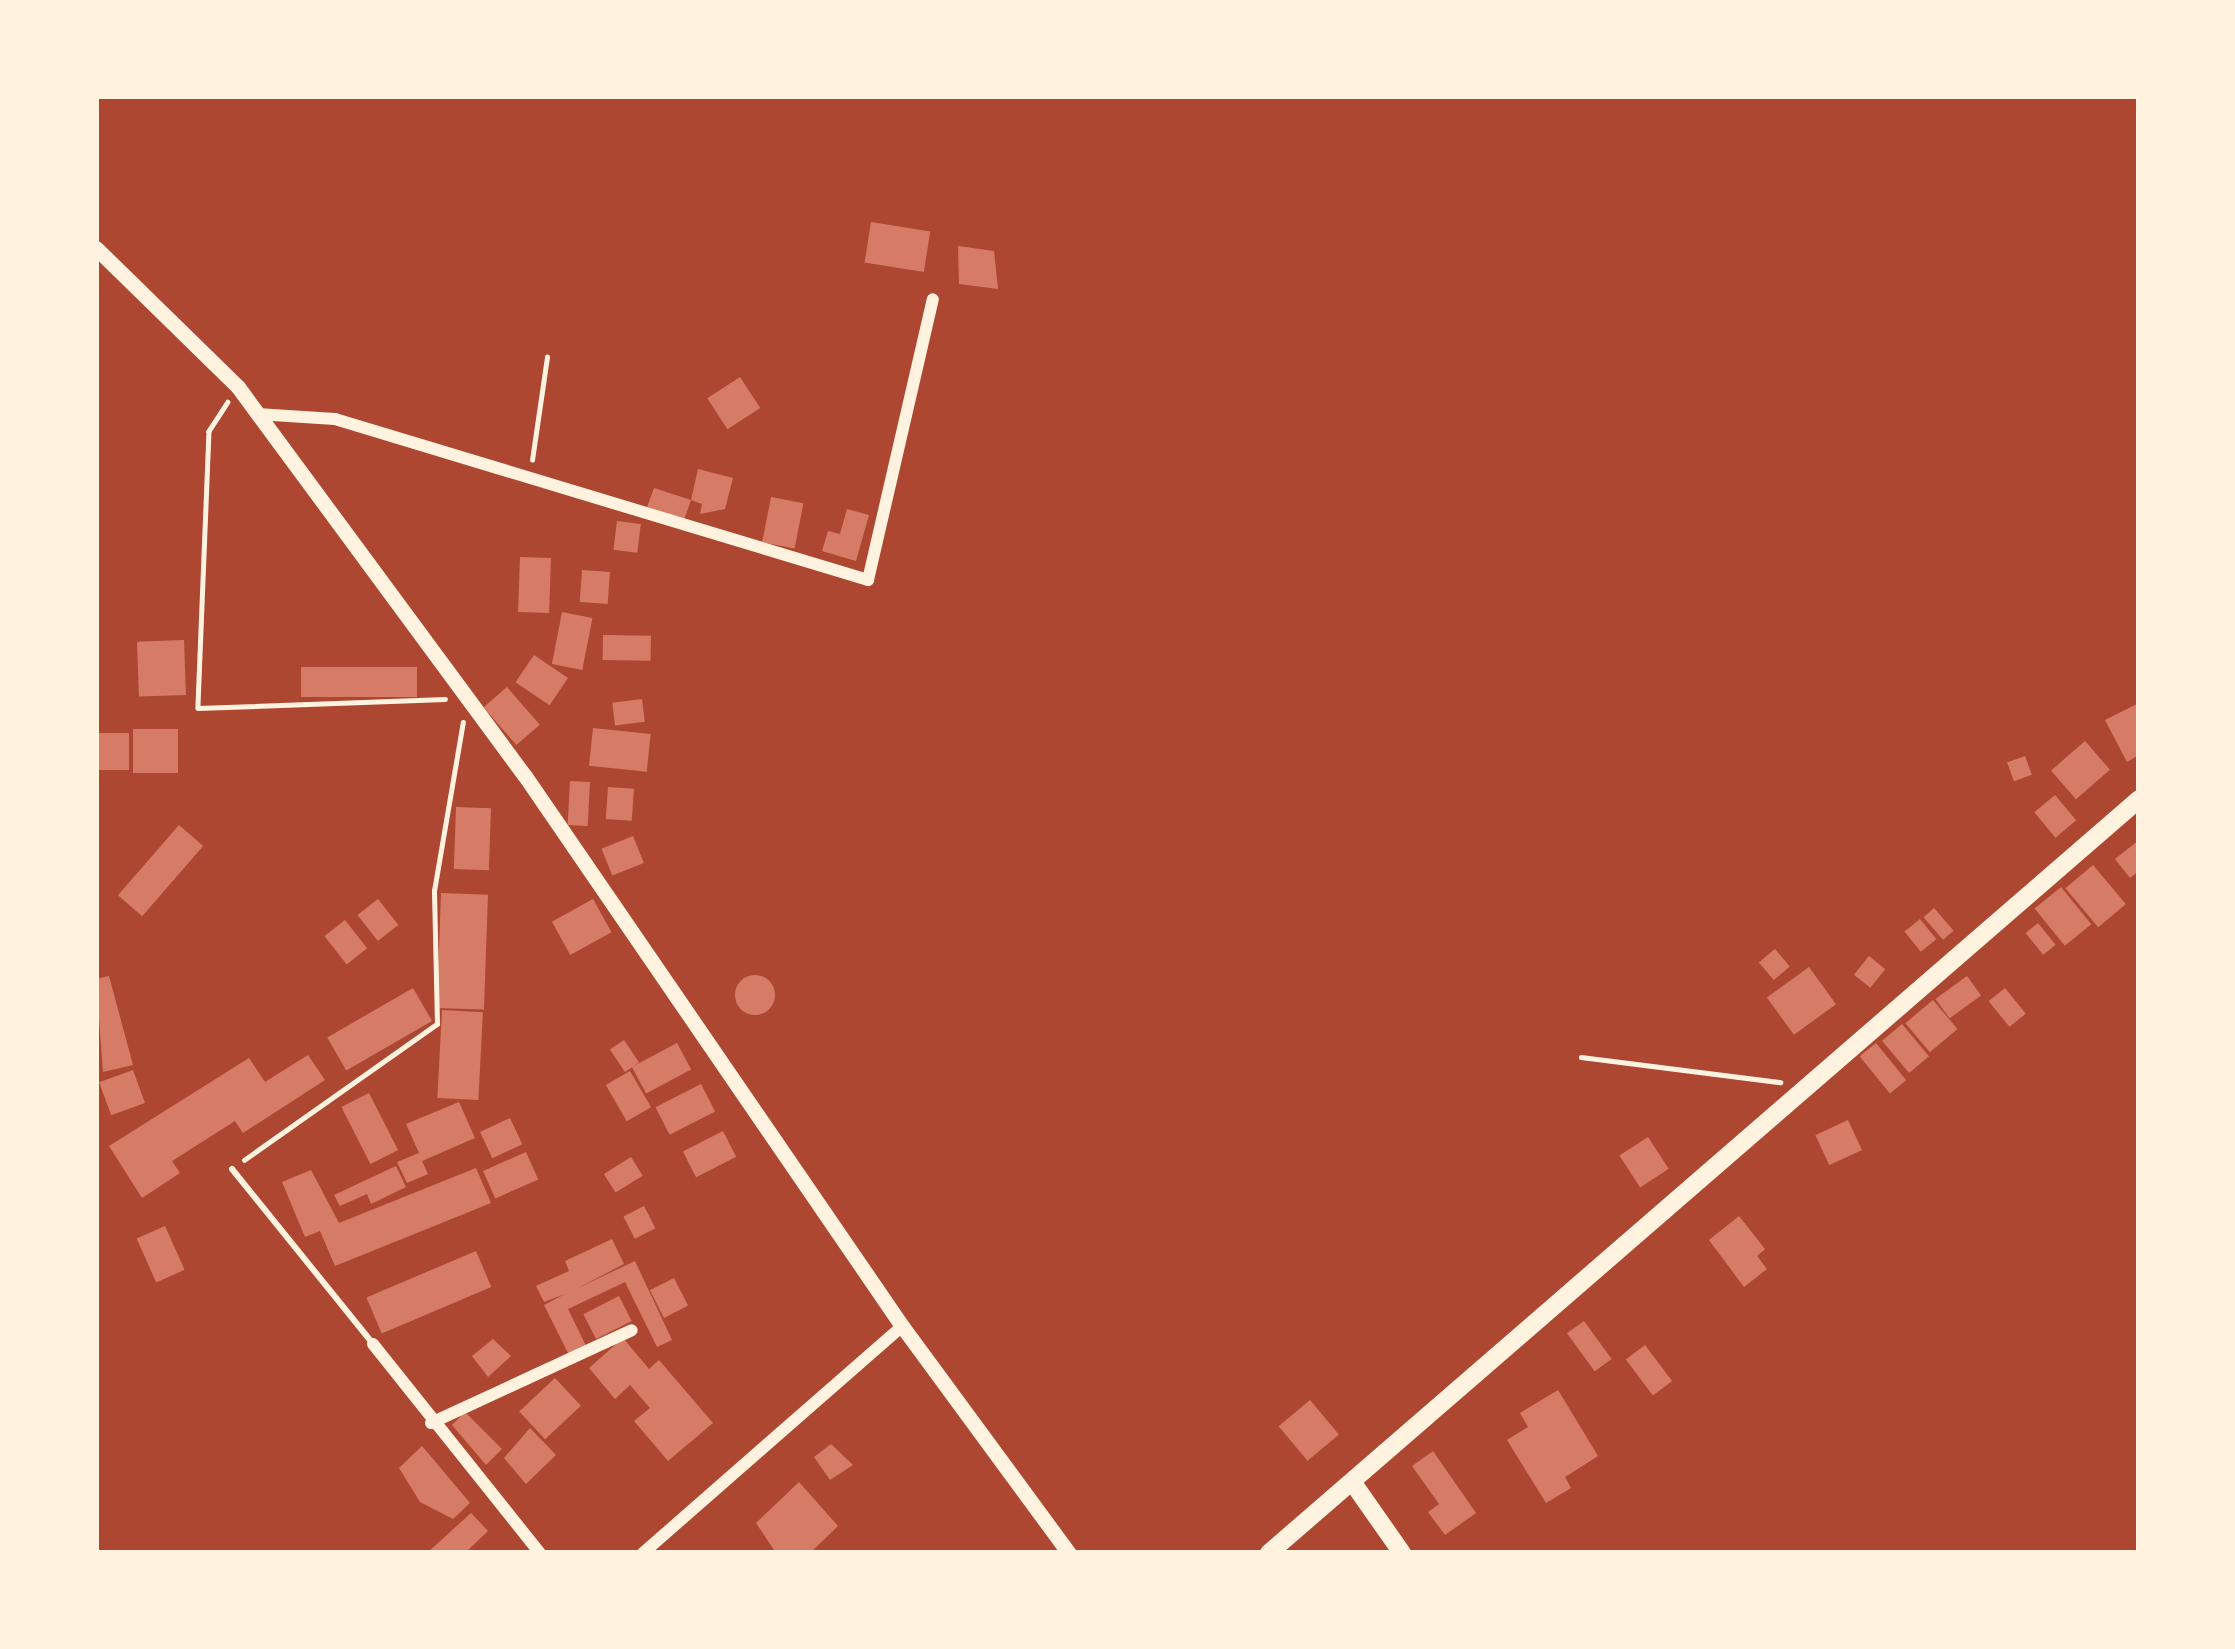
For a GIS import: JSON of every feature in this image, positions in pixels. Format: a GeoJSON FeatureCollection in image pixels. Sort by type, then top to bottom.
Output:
{"type":"FeatureCollection","features":[{"type":"Feature","properties":{"kind":"main road"},"geometry":{"type":"LineString","coordinates":[[1269,1553],[2139,799]]}},
{"type":"Feature","properties":{"kind":"main road"},"geometry":{"type":"LineString","coordinates":[[1353,1483],[1402,1553]]}},
{"type":"Feature","properties":{"kind":"street"},"geometry":{"type":"LineString","coordinates":[[96,248],[238,387],[467,698],[902,1326],[1069,1553]]}},
{"type":"Feature","properties":{"kind":"street"},"geometry":{"type":"LineString","coordinates":[[257,414],[334,418],[868,580],[933,299]]}},
{"type":"Feature","properties":{"kind":"street"},"geometry":{"type":"LineString","coordinates":[[643,1553],[902,1326]]}},
{"type":"Feature","properties":{"kind":"street"},"geometry":{"type":"LineString","coordinates":[[431,1423],[632,1330]]}},
{"type":"Feature","properties":{"kind":"street"},"geometry":{"type":"LineString","coordinates":[[373,1344],[431,1423],[540,1553]]}},
{"type":"Feature","properties":{"kind":"lane"},"geometry":{"type":"LineString","coordinates":[[232,1169],[373,1344]]}},
{"type":"Feature","properties":{"kind":"path"},"geometry":{"type":"LineString","coordinates":[[530,477],[547,357]]}},
{"type":"Feature","properties":{"kind":"path"},"geometry":{"type":"LineString","coordinates":[[232,1169],[436,1024],[434,891],[467,698],[198,708],[209,431],[238,387]]}},
{"type":"Feature","properties":{"kind":"path"},"geometry":{"type":"LineString","coordinates":[[1581,1057],[1810,1085]]}},
{"type":"Feature","properties":{"kind":"shaded area"},"geometry":{"type":"Polygon","coordinates":[[[96,96],[2139,96],[2139,1553],[96,1553],[96,96]]]}},
{"type":"Feature","properties":{"kind":"building"},"geometry":{"type":"Polygon","coordinates":[[[871,222],[930,231],[924,272],[865,262],[871,222]]]}},
{"type":"Feature","properties":{"kind":"building"},"geometry":{"type":"Polygon","coordinates":[[[958,246],[994,251],[998,289],[959,284],[958,246]]]}},
{"type":"Feature","properties":{"kind":"building"},"geometry":{"type":"Polygon","coordinates":[[[740,377],[760,408],[727,429],[707,398],[740,377]]]}},
{"type":"Feature","properties":{"kind":"building"},"geometry":{"type":"Polygon","coordinates":[[[698,469],[733,478],[725,509],[700,514],[702,504],[691,500],[698,469]]]}},
{"type":"Feature","properties":{"kind":"building"},"geometry":{"type":"Polygon","coordinates":[[[654,488],[691,500],[684,520],[647,507],[654,488]]]}},
{"type":"Feature","properties":{"kind":"building"},"geometry":{"type":"Polygon","coordinates":[[[771,497],[803,503],[795,548],[762,542],[771,497]]]}},
{"type":"Feature","properties":{"kind":"building"},"geometry":{"type":"Polygon","coordinates":[[[847,509],[869,515],[856,561],[822,551],[828,531],[840,534],[847,509]]]}},
{"type":"Feature","properties":{"kind":"building"},"geometry":{"type":"Polygon","coordinates":[[[617,521],[641,524],[637,553],[613,550],[617,521]]]}},
{"type":"Feature","properties":{"kind":"building"},"geometry":{"type":"Polygon","coordinates":[[[520,557],[551,558],[549,613],[518,612],[520,557]]]}},
{"type":"Feature","properties":{"kind":"building"},"geometry":{"type":"Polygon","coordinates":[[[582,570],[610,572],[608,604],[580,602],[582,570]]]}},
{"type":"Feature","properties":{"kind":"building"},"geometry":{"type":"Polygon","coordinates":[[[562,612],[592,618],[582,670],[552,664],[562,612]]]}},
{"type":"Feature","properties":{"kind":"building"},"geometry":{"type":"Polygon","coordinates":[[[603,635],[651,636],[651,661],[603,660],[603,635]]]}},
{"type":"Feature","properties":{"kind":"building"},"geometry":{"type":"Polygon","coordinates":[[[184,640],[186,695],[139,697],[137,642],[184,640]]]}},
{"type":"Feature","properties":{"kind":"building"},"geometry":{"type":"Polygon","coordinates":[[[534,655],[568,678],[550,705],[516,682],[534,655]]]}},
{"type":"Feature","properties":{"kind":"building"},"geometry":{"type":"Polygon","coordinates":[[[301,667],[417,667],[417,697],[301,697],[301,667]]]}},
{"type":"Feature","properties":{"kind":"building"},"geometry":{"type":"Polygon","coordinates":[[[507,687],[540,725],[516,745],[484,707],[507,687]]]}},
{"type":"Feature","properties":{"kind":"building"},"geometry":{"type":"Polygon","coordinates":[[[642,699],[645,722],[615,725],[612,703],[642,699]]]}},
{"type":"Feature","properties":{"kind":"building"},"geometry":{"type":"Polygon","coordinates":[[[2139,703],[2139,755],[2127,762],[2105,720],[2139,703]]]}},
{"type":"Feature","properties":{"kind":"building"},"geometry":{"type":"Polygon","coordinates":[[[593,728],[651,734],[647,772],[589,766],[593,728]]]}},
{"type":"Feature","properties":{"kind":"building"},"geometry":{"type":"Polygon","coordinates":[[[133,729],[178,729],[178,773],[133,773],[133,729]]]}},
{"type":"Feature","properties":{"kind":"building"},"geometry":{"type":"Polygon","coordinates":[[[96,733],[129,733],[129,770],[96,770],[96,733]]]}},
{"type":"Feature","properties":{"kind":"building"},"geometry":{"type":"Polygon","coordinates":[[[2085,741],[2110,770],[2076,799],[2051,771],[2085,741]]]}},
{"type":"Feature","properties":{"kind":"building"},"geometry":{"type":"Polygon","coordinates":[[[2025,756],[2032,775],[2014,781],[2007,762],[2025,756]]]}},
{"type":"Feature","properties":{"kind":"building"},"geometry":{"type":"Polygon","coordinates":[[[570,781],[590,782],[588,826],[568,825],[570,781]]]}},
{"type":"Feature","properties":{"kind":"building"},"geometry":{"type":"Polygon","coordinates":[[[608,787],[634,789],[632,821],[606,819],[608,787]]]}},
{"type":"Feature","properties":{"kind":"building"},"geometry":{"type":"Polygon","coordinates":[[[2055,795],[2076,820],[2056,838],[2034,812],[2055,795]]]}},
{"type":"Feature","properties":{"kind":"building"},"geometry":{"type":"Polygon","coordinates":[[[456,807],[491,808],[489,870],[454,869],[456,807]]]}},
{"type":"Feature","properties":{"kind":"building"},"geometry":{"type":"Polygon","coordinates":[[[179,825],[203,846],[142,916],[118,895],[179,825]]]}},
{"type":"Feature","properties":{"kind":"building"},"geometry":{"type":"Polygon","coordinates":[[[633,836],[644,863],[612,876],[601,849],[633,836]]]}},
{"type":"Feature","properties":{"kind":"building"},"geometry":{"type":"Polygon","coordinates":[[[2139,840],[2139,871],[2130,878],[2115,859],[2139,840]]]}},
{"type":"Feature","properties":{"kind":"building"},"geometry":{"type":"Polygon","coordinates":[[[2093,865],[2126,904],[2098,927],[2065,888],[2093,865]]]}},
{"type":"Feature","properties":{"kind":"building"},"geometry":{"type":"Polygon","coordinates":[[[2061,887],[2091,924],[2065,946],[2035,908],[2061,887]]]}},
{"type":"Feature","properties":{"kind":"building"},"geometry":{"type":"Polygon","coordinates":[[[441,893],[488,895],[484,1010],[437,1008],[441,893]]]}},
{"type":"Feature","properties":{"kind":"building"},"geometry":{"type":"Polygon","coordinates":[[[378,899],[398,925],[378,941],[358,915],[378,899]]]}},
{"type":"Feature","properties":{"kind":"building"},"geometry":{"type":"Polygon","coordinates":[[[593,899],[611,932],[570,955],[552,922],[593,899]]]}},
{"type":"Feature","properties":{"kind":"building"},"geometry":{"type":"Polygon","coordinates":[[[1934,908],[1954,931],[1943,940],[1923,917],[1934,908]]]}},
{"type":"Feature","properties":{"kind":"building"},"geometry":{"type":"Polygon","coordinates":[[[1920,919],[1936,939],[1921,952],[1904,932],[1920,919]]]}},
{"type":"Feature","properties":{"kind":"building"},"geometry":{"type":"Polygon","coordinates":[[[345,920],[367,948],[347,964],[325,936],[345,920]]]}},
{"type":"Feature","properties":{"kind":"building"},"geometry":{"type":"Polygon","coordinates":[[[2038,923],[2056,945],[2043,955],[2026,933],[2038,923]]]}},
{"type":"Feature","properties":{"kind":"building"},"geometry":{"type":"Polygon","coordinates":[[[1775,949],[1790,967],[1774,980],[1759,962],[1775,949]]]}},
{"type":"Feature","properties":{"kind":"building"},"geometry":{"type":"Polygon","coordinates":[[[1869,956],[1885,969],[1870,988],[1854,975],[1869,956]]]}},
{"type":"Feature","properties":{"kind":"building"},"geometry":{"type":"Polygon","coordinates":[[[1809,967],[1836,1004],[1794,1035],[1767,998],[1809,967]]]}},
{"type":"Feature","properties":{"kind":"building"},"geometry":{"type":"Polygon","coordinates":[[[755,975],[769,981],[775,995],[769,1009],[755,1015],[741,1009],[735,995],[741,981],[755,975]]]}},
{"type":"Feature","properties":{"kind":"building"},"geometry":{"type":"Polygon","coordinates":[[[109,976],[133,1065],[103,1072],[96,979],[109,976]]]}},
{"type":"Feature","properties":{"kind":"building"},"geometry":{"type":"Polygon","coordinates":[[[1967,976],[1981,995],[1950,1018],[1935,999],[1967,976]]]}},
{"type":"Feature","properties":{"kind":"building"},"geometry":{"type":"Polygon","coordinates":[[[413,988],[432,1021],[346,1070],[327,1038],[413,988]]]}},
{"type":"Feature","properties":{"kind":"building"},"geometry":{"type":"Polygon","coordinates":[[[2005,988],[2026,1014],[2009,1027],[1989,1001],[2005,988]]]}},
{"type":"Feature","properties":{"kind":"building"},"geometry":{"type":"Polygon","coordinates":[[[1933,1000],[1957,1029],[1930,1052],[1905,1023],[1933,1000]]]}},
{"type":"Feature","properties":{"kind":"building"},"geometry":{"type":"Polygon","coordinates":[[[442,1010],[483,1012],[478,1100],[437,1098],[442,1010]]]}},
{"type":"Feature","properties":{"kind":"building"},"geometry":{"type":"Polygon","coordinates":[[[1902,1024],[1929,1056],[1909,1073],[1882,1041],[1902,1024]]]}},
{"type":"Feature","properties":{"kind":"building"},"geometry":{"type":"Polygon","coordinates":[[[624,1040],[639,1062],[625,1072],[610,1050],[624,1040]]]}},
{"type":"Feature","properties":{"kind":"building"},"geometry":{"type":"Polygon","coordinates":[[[677,1043],[691,1069],[646,1093],[632,1067],[677,1043]]]}},
{"type":"Feature","properties":{"kind":"building"},"geometry":{"type":"Polygon","coordinates":[[[1876,1043],[1906,1080],[1890,1094],[1860,1056],[1876,1043]]]}},
{"type":"Feature","properties":{"kind":"building"},"geometry":{"type":"Polygon","coordinates":[[[308,1055],[325,1080],[243,1133],[235,1121],[172,1161],[180,1173],[142,1198],[109,1146],[249,1058],[265,1082],[308,1055]]]}},
{"type":"Feature","properties":{"kind":"building"},"geometry":{"type":"Polygon","coordinates":[[[133,1070],[145,1103],[111,1115],[99,1082],[133,1070]]]}},
{"type":"Feature","properties":{"kind":"building"},"geometry":{"type":"Polygon","coordinates":[[[630,1071],[651,1107],[627,1121],[606,1085],[630,1071]]]}},
{"type":"Feature","properties":{"kind":"building"},"geometry":{"type":"Polygon","coordinates":[[[701,1084],[715,1112],[670,1135],[656,1107],[701,1084]]]}},
{"type":"Feature","properties":{"kind":"building"},"geometry":{"type":"Polygon","coordinates":[[[369,1093],[398,1150],[370,1164],[341,1107],[369,1093]]]}},
{"type":"Feature","properties":{"kind":"building"},"geometry":{"type":"Polygon","coordinates":[[[459,1102],[475,1138],[422,1161],[428,1174],[407,1183],[397,1162],[419,1153],[406,1124],[459,1102]]]}},
{"type":"Feature","properties":{"kind":"building"},"geometry":{"type":"Polygon","coordinates":[[[510,1118],[522,1144],[492,1158],[480,1132],[510,1118]]]}},
{"type":"Feature","properties":{"kind":"building"},"geometry":{"type":"Polygon","coordinates":[[[1848,1120],[1862,1150],[1829,1165],[1815,1135],[1848,1120]]]}},
{"type":"Feature","properties":{"kind":"building"},"geometry":{"type":"Polygon","coordinates":[[[723,1131],[736,1157],[696,1177],[683,1151],[723,1131]]]}},
{"type":"Feature","properties":{"kind":"building"},"geometry":{"type":"Polygon","coordinates":[[[1648,1137],[1669,1169],[1640,1187],[1619,1156],[1648,1137]]]}},
{"type":"Feature","properties":{"kind":"building"},"geometry":{"type":"Polygon","coordinates":[[[526,1152],[538,1179],[495,1199],[483,1171],[526,1152]]]}},
{"type":"Feature","properties":{"kind":"building"},"geometry":{"type":"Polygon","coordinates":[[[631,1157],[643,1176],[616,1193],[604,1174],[631,1157]]]}},
{"type":"Feature","properties":{"kind":"building"},"geometry":{"type":"Polygon","coordinates":[[[396,1166],[406,1187],[371,1204],[367,1194],[340,1206],[334,1195],[396,1166]]]}},
{"type":"Feature","properties":{"kind":"building"},"geometry":{"type":"Polygon","coordinates":[[[476,1168],[491,1203],[335,1266],[320,1231],[305,1237],[282,1182],[311,1170],[339,1223],[476,1168]]]}},
{"type":"Feature","properties":{"kind":"building"},"geometry":{"type":"Polygon","coordinates":[[[644,1206],[655,1228],[635,1239],[624,1216],[644,1206]]]}},
{"type":"Feature","properties":{"kind":"building"},"geometry":{"type":"Polygon","coordinates":[[[1739,1216],[1765,1249],[1757,1256],[1767,1269],[1744,1287],[1709,1240],[1739,1216]]]}},
{"type":"Feature","properties":{"kind":"building"},"geometry":{"type":"Polygon","coordinates":[[[165,1226],[185,1270],[156,1282],[137,1239],[165,1226]]]}},
{"type":"Feature","properties":{"kind":"building"},"geometry":{"type":"Polygon","coordinates":[[[612,1239],[624,1264],[576,1289],[635,1261],[672,1340],[657,1347],[625,1282],[568,1309],[587,1348],[570,1357],[544,1305],[565,1294],[544,1302],[536,1286],[569,1271],[565,1261],[612,1239]]]}},
{"type":"Feature","properties":{"kind":"building"},"geometry":{"type":"Polygon","coordinates":[[[476,1251],[491,1287],[382,1333],[366,1297],[476,1251]]]}},
{"type":"Feature","properties":{"kind":"building"},"geometry":{"type":"Polygon","coordinates":[[[674,1278],[688,1306],[664,1318],[650,1290],[674,1278]]]}},
{"type":"Feature","properties":{"kind":"building"},"geometry":{"type":"Polygon","coordinates":[[[619,1296],[632,1321],[596,1339],[583,1314],[619,1296]]]}},
{"type":"Feature","properties":{"kind":"building"},"geometry":{"type":"Polygon","coordinates":[[[1584,1321],[1612,1359],[1595,1371],[1567,1333],[1584,1321]]]}},
{"type":"Feature","properties":{"kind":"building"},"geometry":{"type":"Polygon","coordinates":[[[623,1338],[649,1369],[659,1360],[713,1423],[668,1461],[634,1421],[650,1408],[630,1385],[615,1399],[589,1368],[623,1338]]]}},
{"type":"Feature","properties":{"kind":"building"},"geometry":{"type":"Polygon","coordinates":[[[493,1339],[511,1356],[488,1377],[472,1356],[493,1339]]]}},
{"type":"Feature","properties":{"kind":"building"},"geometry":{"type":"Polygon","coordinates":[[[1645,1345],[1672,1381],[1653,1395],[1626,1359],[1645,1345]]]}},
{"type":"Feature","properties":{"kind":"building"},"geometry":{"type":"Polygon","coordinates":[[[555,1378],[581,1406],[545,1439],[519,1411],[555,1378]]]}},
{"type":"Feature","properties":{"kind":"building"},"geometry":{"type":"Polygon","coordinates":[[[1558,1390],[1598,1456],[1565,1477],[1571,1488],[1546,1503],[1507,1440],[1528,1427],[1520,1413],[1558,1390]]]}},
{"type":"Feature","properties":{"kind":"building"},"geometry":{"type":"Polygon","coordinates":[[[1310,1400],[1339,1434],[1308,1461],[1279,1426],[1310,1400]]]}},
{"type":"Feature","properties":{"kind":"building"},"geometry":{"type":"Polygon","coordinates":[[[465,1412],[502,1449],[486,1465],[452,1425],[465,1412]]]}},
{"type":"Feature","properties":{"kind":"building"},"geometry":{"type":"Polygon","coordinates":[[[530,1428],[556,1455],[526,1484],[504,1458],[530,1428]]]}},
{"type":"Feature","properties":{"kind":"building"},"geometry":{"type":"Polygon","coordinates":[[[831,1444],[853,1465],[830,1480],[814,1457],[831,1444]]]}},
{"type":"Feature","properties":{"kind":"building"},"geometry":{"type":"Polygon","coordinates":[[[422,1446],[470,1503],[453,1519],[420,1502],[399,1468],[422,1446]]]}},
{"type":"Feature","properties":{"kind":"building"},"geometry":{"type":"Polygon","coordinates":[[[1433,1451],[1476,1513],[1445,1535],[1428,1512],[1439,1504],[1412,1466],[1433,1451]]]}},
{"type":"Feature","properties":{"kind":"building"},"geometry":{"type":"Polygon","coordinates":[[[799,1482],[838,1526],[810,1553],[776,1553],[756,1523],[799,1482]]]}},
{"type":"Feature","properties":{"kind":"building"},"geometry":{"type":"Polygon","coordinates":[[[471,1513],[488,1531],[465,1553],[427,1553],[471,1513]]]}}]}
